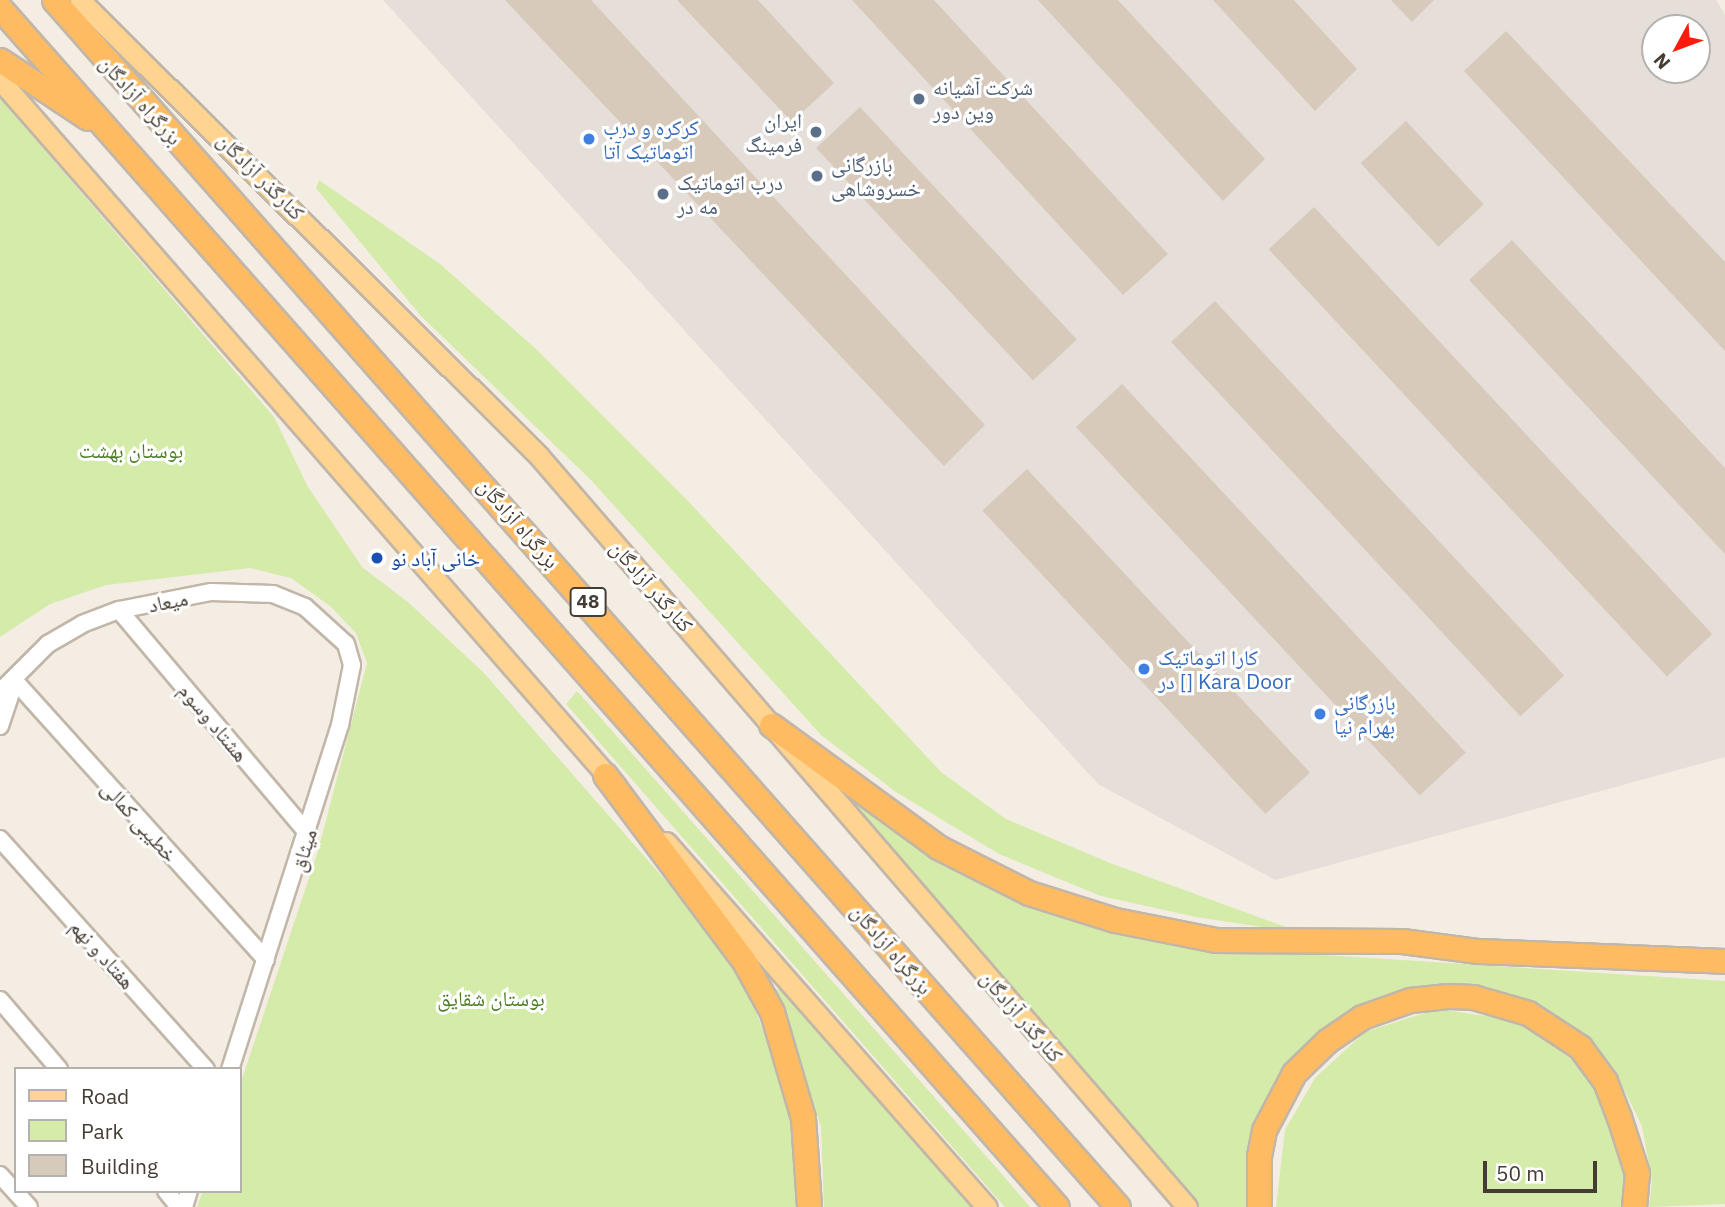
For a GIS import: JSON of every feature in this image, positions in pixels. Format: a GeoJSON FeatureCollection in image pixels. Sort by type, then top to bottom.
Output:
{"type":"FeatureCollection","features":[{"type":"Feature","properties":{"kind":"highway","name":"بزرگراه آزادگان"},"geometry":{"type":"LineString","coordinates":[[54,0],[1118,1207]]}},
{"type":"Feature","properties":{"kind":"highway","name":"بزرگراه آزادگان"},"geometry":{"type":"LineString","coordinates":[[0,8],[1057,1207]]}},
{"type":"Feature","properties":{"kind":"highway"},"geometry":{"type":"LineString","coordinates":[[0,60],[115,136]]}},
{"type":"Feature","properties":{"kind":"highway"},"geometry":{"type":"LineString","coordinates":[[771,724],[938,847],[1029,893],[1115,920],[1216,940],[1402,941],[1478,951],[1725,961]]}},
{"type":"Feature","properties":{"kind":"highway"},"geometry":{"type":"LineString","coordinates":[[606,775],[744,961],[772,1012],[803,1118],[809,1207]]}},
{"type":"Feature","properties":{"kind":"highway"},"geometry":{"type":"LineString","coordinates":[[1259,1207],[1259,1156],[1265,1130],[1294,1073],[1326,1041],[1362,1017],[1410,1000],[1448,996],[1473,997],[1528,1013],[1580,1047],[1605,1081],[1619,1117],[1637,1173],[1634,1207]]}},
{"type":"Feature","properties":{"kind":"main road","name":"کنارگذر آزادگان"},"geometry":{"type":"LineString","coordinates":[[80,0],[538,456],[1186,1207]]}},
{"type":"Feature","properties":{"kind":"main road"},"geometry":{"type":"LineString","coordinates":[[0,80],[987,1207]]}},
{"type":"Feature","properties":{"kind":"street","name":"میعاد"},"geometry":{"type":"LineString","coordinates":[[15,681],[48,644],[119,610],[243,591],[273,594],[305,607],[334,631]]}},
{"type":"Feature","properties":{"kind":"street","name":"هشتاد وسوم"},"geometry":{"type":"LineString","coordinates":[[119,610],[308,834]]}},
{"type":"Feature","properties":{"kind":"street","name":"میثاق"},"geometry":{"type":"LineString","coordinates":[[231,1067],[308,834],[350,687],[352,665],[346,644],[334,631]]}},
{"type":"Feature","properties":{"kind":"street"},"geometry":{"type":"LineString","coordinates":[[0,692],[15,681]]}},
{"type":"Feature","properties":{"kind":"street"},"geometry":{"type":"LineString","coordinates":[[0,726],[15,681]]}},
{"type":"Feature","properties":{"kind":"street","name":"خطیبی کمالی"},"geometry":{"type":"LineString","coordinates":[[15,681],[266,960]]}},
{"type":"Feature","properties":{"kind":"street","name":"هفتاد و نهم"},"geometry":{"type":"LineString","coordinates":[[0,839],[204,1067]]}},
{"type":"Feature","properties":{"kind":"street"},"geometry":{"type":"LineString","coordinates":[[0,1000],[57,1067]]}},
{"type":"Feature","properties":{"kind":"street"},"geometry":{"type":"LineString","coordinates":[[0,1175],[14,1190]]}},
{"type":"Feature","properties":{"kind":"street"},"geometry":{"type":"LineString","coordinates":[[16,1193],[29,1207]]}},
{"type":"Feature","properties":{"kind":"street"},"geometry":{"type":"LineString","coordinates":[[168,1193],[182,1207]]}},
{"type":"Feature","properties":{"kind":"shaded area"},"geometry":{"type":"Polygon","coordinates":[[[383,0],[1716,0],[1725,15],[1725,757],[1275,880],[1098,784],[383,0]]]}},
{"type":"Feature","properties":{"kind":"green space","name":"بوستان شقایق"},"geometry":{"type":"Polygon","coordinates":[[[0,98],[274,417],[308,487],[362,567],[409,603],[483,672],[708,929],[749,994],[784,1084],[798,1171],[796,1207],[197,1207],[202,1193],[242,1193],[242,1079],[318,851],[367,663],[356,633],[330,606],[291,578],[250,568],[106,585],[50,604],[0,637],[0,98]]]}},
{"type":"Feature","properties":{"kind":"green space"},"geometry":{"type":"Polygon","coordinates":[[[319,180],[440,264],[535,348],[688,501],[941,772],[1006,819],[1110,863],[1302,933],[1196,917],[1101,896],[999,854],[896,792],[821,735],[591,480],[420,315],[316,188],[319,180]]]}},
{"type":"Feature","properties":{"kind":"green space"},"geometry":{"type":"Polygon","coordinates":[[[577,691],[1030,1207],[1005,1207],[566,704],[577,691]]]}},
{"type":"Feature","properties":{"kind":"green space"},"geometry":{"type":"Polygon","coordinates":[[[816,766],[895,831],[938,859],[1217,948],[1725,981],[1725,1204],[1649,1207],[1652,1181],[1642,1126],[1616,1073],[1594,1047],[1534,1004],[1474,987],[1447,986],[1401,990],[1374,999],[1317,1032],[1290,1061],[1266,1101],[1253,1137],[1250,1207],[1199,1207],[816,766]]]}},
{"type":"Feature","properties":{"kind":"green space"},"geometry":{"type":"Polygon","coordinates":[[[782,988],[973,1207],[824,1207],[821,1126],[775,990],[782,988]]]}},
{"type":"Feature","properties":{"kind":"green space"},"geometry":{"type":"Polygon","coordinates":[[[1437,1009],[1514,1020],[1572,1059],[1598,1094],[1624,1161],[1624,1207],[1276,1207],[1285,1130],[1315,1078],[1365,1032],[1437,1009]]]}},
{"type":"Feature","properties":{"kind":"building"},"geometry":{"type":"Polygon","coordinates":[[[505,0],[591,0],[985,425],[944,466],[505,0]]]}},
{"type":"Feature","properties":{"kind":"building"},"geometry":{"type":"Polygon","coordinates":[[[677,0],[758,0],[834,83],[792,122],[677,0]]]}},
{"type":"Feature","properties":{"kind":"building"},"geometry":{"type":"Polygon","coordinates":[[[852,0],[934,0],[1168,254],[1123,295],[852,0]]]}},
{"type":"Feature","properties":{"kind":"building"},"geometry":{"type":"Polygon","coordinates":[[[1038,0],[1118,0],[1265,159],[1223,201],[1038,0]]]}},
{"type":"Feature","properties":{"kind":"building"},"geometry":{"type":"Polygon","coordinates":[[[1213,0],[1294,0],[1357,69],[1315,111],[1213,0]]]}},
{"type":"Feature","properties":{"kind":"building"},"geometry":{"type":"Polygon","coordinates":[[[1391,0],[1434,0],[1412,22],[1391,0]]]}},
{"type":"Feature","properties":{"kind":"building"},"geometry":{"type":"Polygon","coordinates":[[[1506,31],[1725,262],[1725,351],[1464,71],[1506,31]]]}},
{"type":"Feature","properties":{"kind":"building"},"geometry":{"type":"Polygon","coordinates":[[[860,107],[1077,340],[1033,380],[816,148],[860,107]]]}},
{"type":"Feature","properties":{"kind":"building"},"geometry":{"type":"Polygon","coordinates":[[[1406,121],[1484,204],[1438,247],[1361,163],[1406,121]]]}},
{"type":"Feature","properties":{"kind":"building"},"geometry":{"type":"Polygon","coordinates":[[[1314,207],[1712,634],[1667,676],[1269,249],[1314,207]]]}},
{"type":"Feature","properties":{"kind":"building"},"geometry":{"type":"Polygon","coordinates":[[[1512,240],[1725,468],[1725,554],[1469,280],[1512,240]]]}},
{"type":"Feature","properties":{"kind":"building"},"geometry":{"type":"Polygon","coordinates":[[[1215,301],[1564,675],[1520,716],[1171,342],[1215,301]]]}},
{"type":"Feature","properties":{"kind":"building"},"geometry":{"type":"Polygon","coordinates":[[[1122,384],[1466,753],[1420,796],[1076,427],[1122,384]]]}},
{"type":"Feature","properties":{"kind":"building"},"geometry":{"type":"Polygon","coordinates":[[[1027,469],[1310,773],[1265,814],[982,511],[1027,469]]]}},
{"type":"Feature","properties":{"kind":"place","name":"شرکت آشیانه وین دور"},"geometry":{"type":"Point","coordinates":[919,99]}},
{"type":"Feature","properties":{"kind":"place","name":"ایران فرمینگ"},"geometry":{"type":"Point","coordinates":[816,132]}},
{"type":"Feature","properties":{"kind":"place","name":"کرکره و درب اتوماتیک آتا"},"geometry":{"type":"Point","coordinates":[589,139]}},
{"type":"Feature","properties":{"kind":"place","name":"بازرگانی خسروشاهی"},"geometry":{"type":"Point","coordinates":[817,176]}},
{"type":"Feature","properties":{"kind":"place","name":"درب اتوماتیک مه در"},"geometry":{"type":"Point","coordinates":[663,194]}},
{"type":"Feature","properties":{"kind":"place","name":"خانی آباد نو"},"geometry":{"type":"Point","coordinates":[377,558]}},
{"type":"Feature","properties":{"kind":"place","name":"کارا اتوماتیک در [] Kara Door"},"geometry":{"type":"Point","coordinates":[1144,669]}},
{"type":"Feature","properties":{"kind":"place","name":"بازرگانی بهرام نیا"},"geometry":{"type":"Point","coordinates":[1320,714]}},
{"type":"Feature","properties":{"kind":"park label","name":"بوستان بهشت"},"geometry":{"type":"Point","coordinates":[131,450]}}]}
